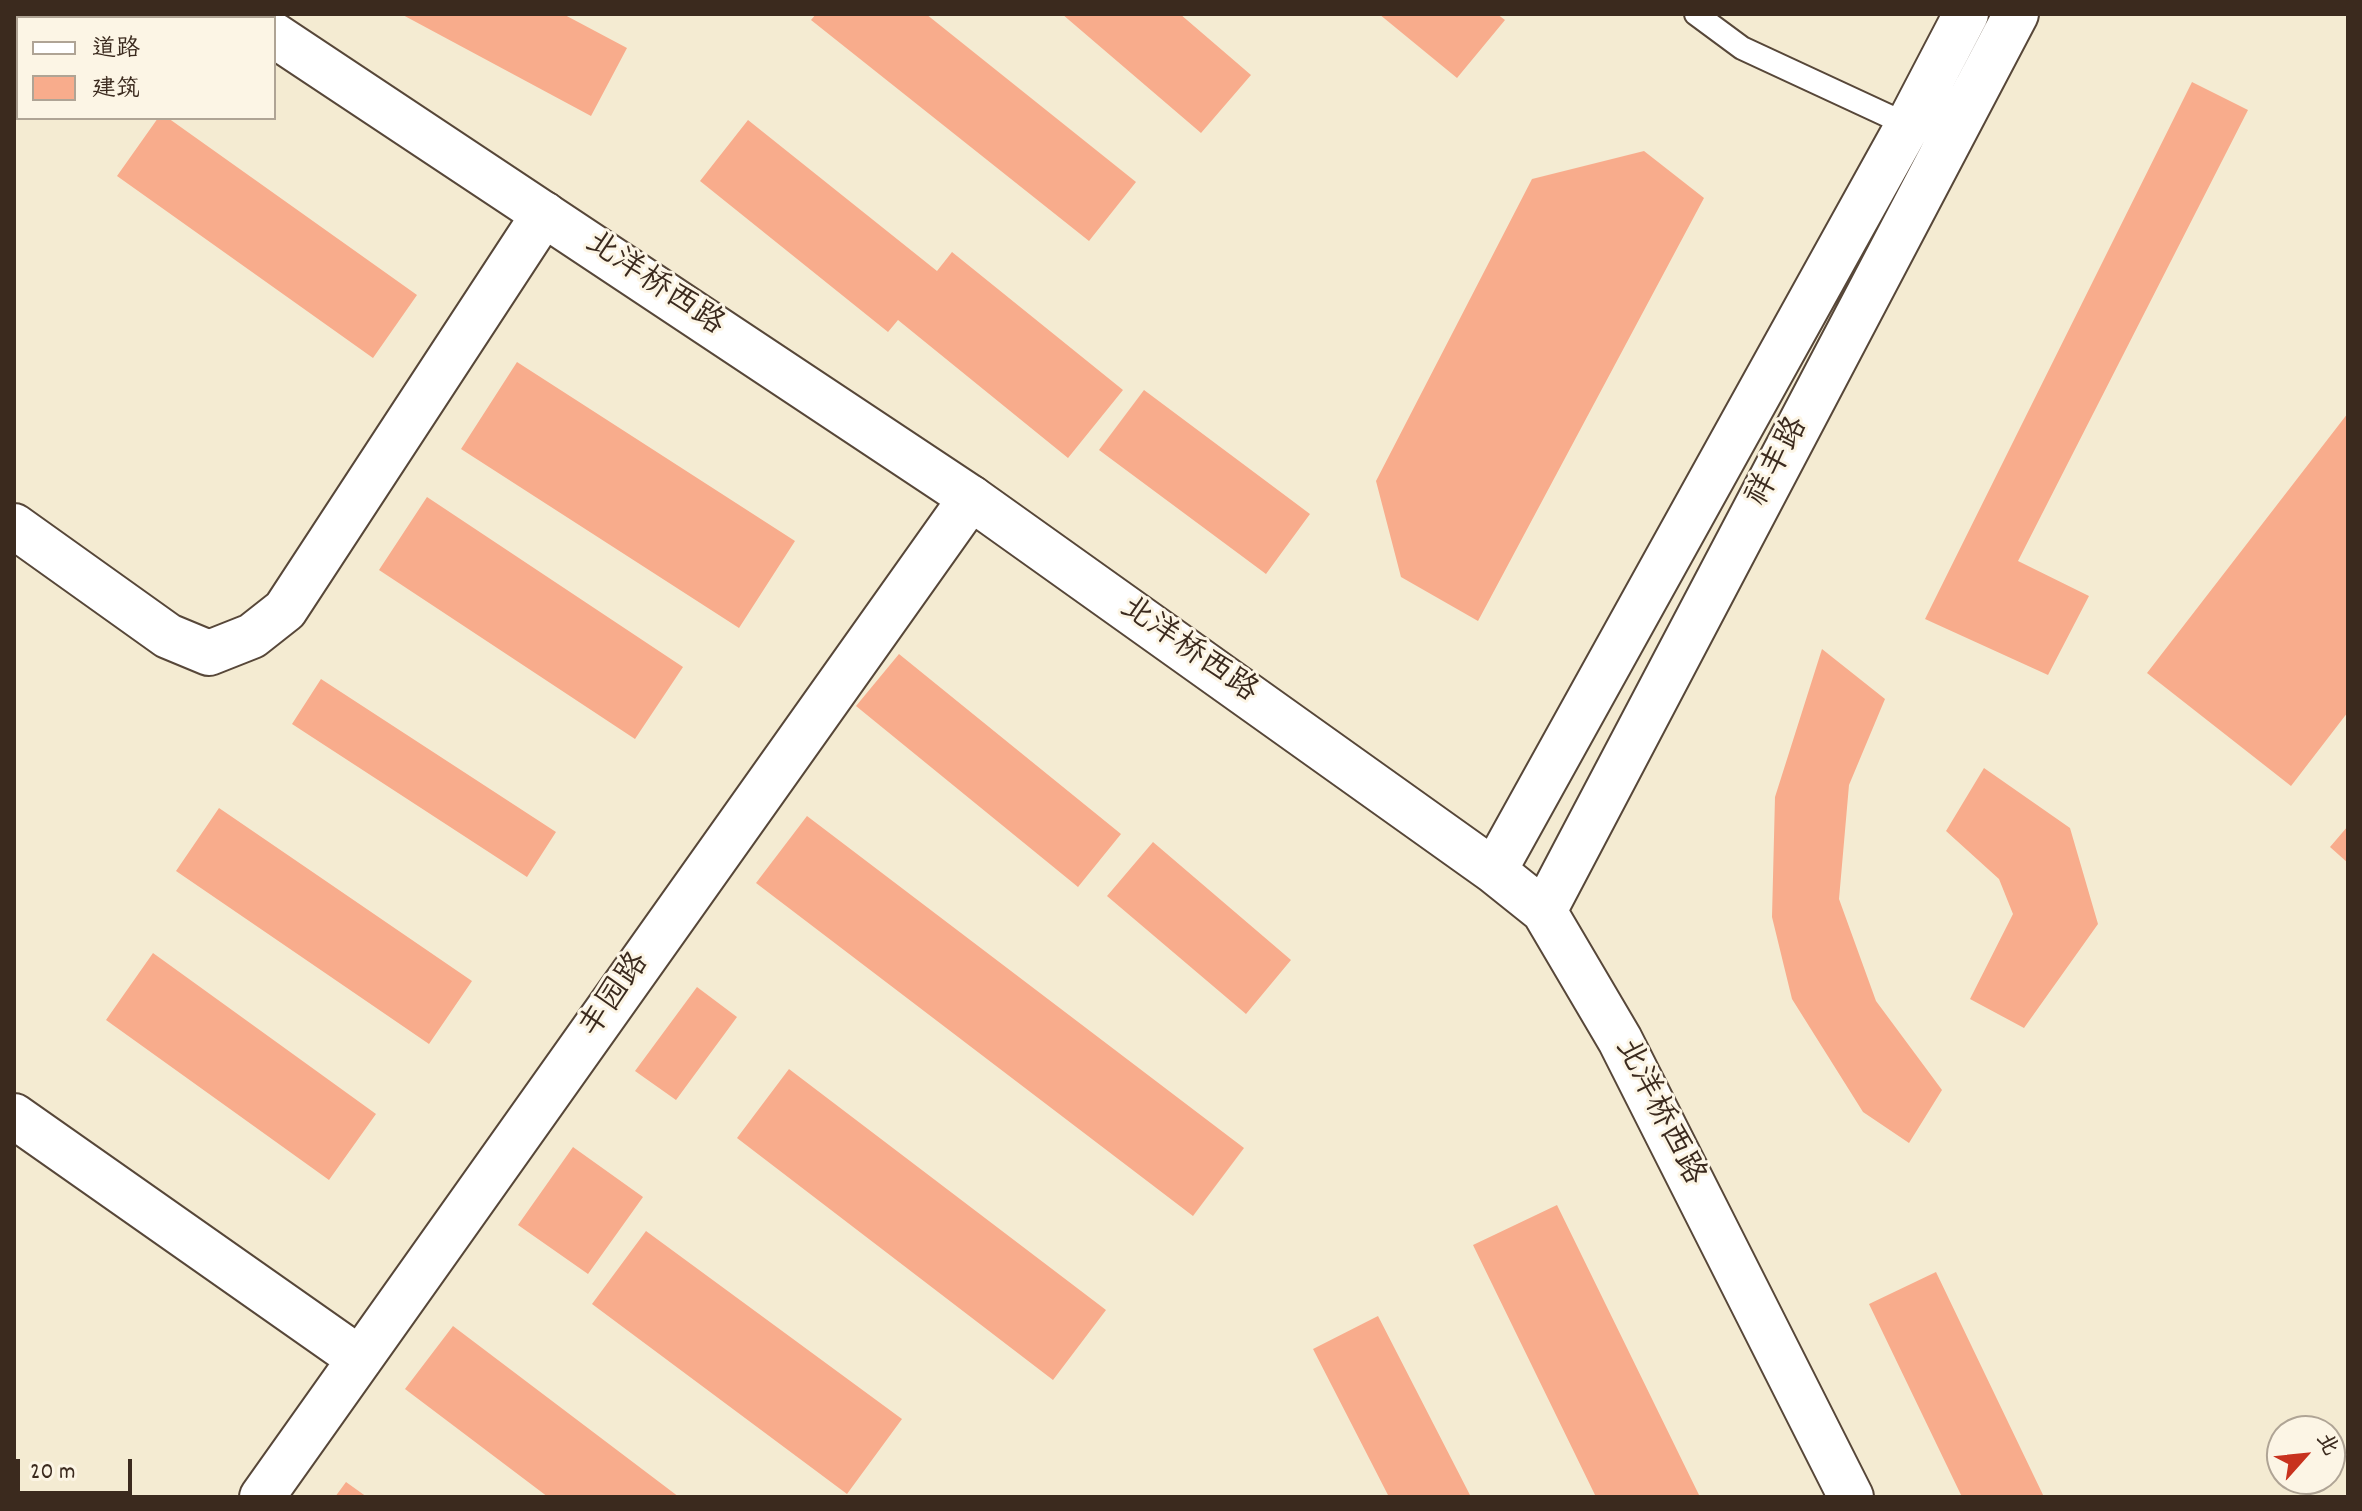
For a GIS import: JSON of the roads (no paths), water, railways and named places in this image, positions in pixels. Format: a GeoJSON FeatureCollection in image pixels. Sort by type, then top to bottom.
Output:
{"type":"FeatureCollection","features":[{"type":"Feature","properties":{"kind":"main road","name":"祥丰路"},"geometry":{"type":"LineString","coordinates":[[1494,871],[1908,125],[1966,14]]}},
{"type":"Feature","properties":{"kind":"main road","name":"祥丰路"},"geometry":{"type":"LineString","coordinates":[[1544,911],[2016,14]]}},
{"type":"Feature","properties":{"kind":"main road","name":"北洋桥西路"},"geometry":{"type":"LineString","coordinates":[[276,36],[971,498],[1494,871],[1544,911],[1620,1040],[1851,1497]]}},
{"type":"Feature","properties":{"kind":"main road"},"geometry":{"type":"LineString","coordinates":[[14,526],[168,636],[209,653],[252,636],[285,610],[544,214]]}},
{"type":"Feature","properties":{"kind":"main road","name":"丰园路"},"geometry":{"type":"LineString","coordinates":[[262,1497],[971,498]]}},
{"type":"Feature","properties":{"kind":"main road"},"geometry":{"type":"LineString","coordinates":[[14,1116],[360,1359]]}},
{"type":"Feature","properties":{"kind":"lane"},"geometry":{"type":"LineString","coordinates":[[1696,14],[1742,48],[1908,125]]}}]}
